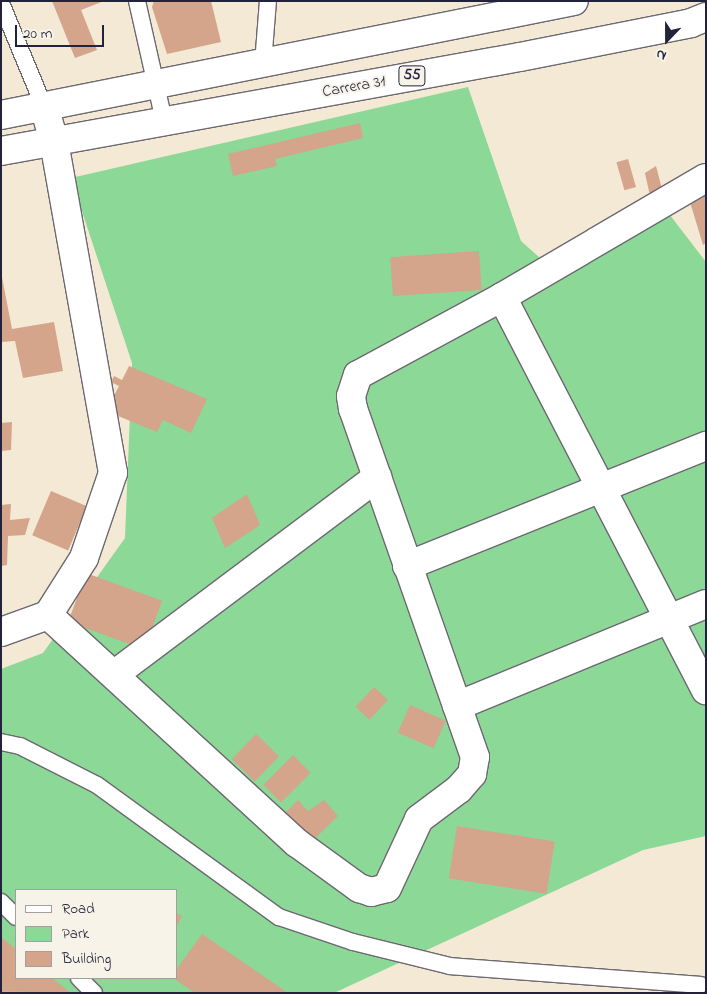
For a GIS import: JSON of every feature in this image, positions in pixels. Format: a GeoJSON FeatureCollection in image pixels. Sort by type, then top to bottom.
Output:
{"type":"FeatureCollection","features":[{"type":"Feature","properties":{"kind":"main road"},"geometry":{"type":"LineString","coordinates":[[1,115],[155,86],[574,1]]}},
{"type":"Feature","properties":{"kind":"main road","name":"Carrera 31"},"geometry":{"type":"LineString","coordinates":[[1,151],[539,53],[691,23],[706,17]]}},
{"type":"Feature","properties":{"kind":"main road"},"geometry":{"type":"LineString","coordinates":[[107,95],[116,130]]}},
{"type":"Feature","properties":{"kind":"main road"},"geometry":{"type":"LineString","coordinates":[[1,632],[48,615],[84,558],[113,473],[54,141],[44,107]]}},
{"type":"Feature","properties":{"kind":"main road"},"geometry":{"type":"LineString","coordinates":[[48,615],[115,674],[297,844],[359,888],[371,892],[387,888],[419,819],[460,788],[472,774],[475,757],[352,409],[351,396],[358,375],[502,297],[706,178]]}},
{"type":"Feature","properties":{"kind":"main road"},"geometry":{"type":"LineString","coordinates":[[502,297],[706,690]]}},
{"type":"Feature","properties":{"kind":"main road"},"geometry":{"type":"LineString","coordinates":[[407,566],[706,446]]}},
{"type":"Feature","properties":{"kind":"main road"},"geometry":{"type":"LineString","coordinates":[[115,674],[377,477]]}},
{"type":"Feature","properties":{"kind":"main road"},"geometry":{"type":"LineString","coordinates":[[457,706],[706,604]]}},
{"type":"Feature","properties":{"kind":"lane"},"geometry":{"type":"LineString","coordinates":[[138,1],[164,121]]}},
{"type":"Feature","properties":{"kind":"lane"},"geometry":{"type":"LineString","coordinates":[[263,64],[268,1]]}},
{"type":"Feature","properties":{"kind":"lane"},"geometry":{"type":"LineString","coordinates":[[1,3],[44,107]]}},
{"type":"Feature","properties":{"kind":"lane"},"geometry":{"type":"LineString","coordinates":[[1,742],[20,746],[97,785],[279,917],[353,942],[450,966],[700,985]]}},
{"type":"Feature","properties":{"kind":"lane"},"geometry":{"type":"LineString","coordinates":[[1,902],[15,916]]}},
{"type":"Feature","properties":{"kind":"lane"},"geometry":{"type":"LineString","coordinates":[[79,979],[94,993]]}},
{"type":"Feature","properties":{"kind":"green space"},"geometry":{"type":"Polygon","coordinates":[[[468,87],[521,241],[550,267],[663,206],[706,262],[706,836],[643,850],[334,993],[1,993],[1,669],[43,653],[125,538],[132,363],[71,178],[468,87]]]}},
{"type":"Feature","properties":{"kind":"building"},"geometry":{"type":"Polygon","coordinates":[[[52,1],[104,1],[81,10],[97,50],[75,58],[52,1]]]}},
{"type":"Feature","properties":{"kind":"building"},"geometry":{"type":"Polygon","coordinates":[[[154,1],[211,1],[221,42],[167,54],[152,7],[154,1]]]}},
{"type":"Feature","properties":{"kind":"building"},"geometry":{"type":"Polygon","coordinates":[[[360,123],[363,138],[275,159],[277,166],[233,176],[228,154],[360,123]]]}},
{"type":"Feature","properties":{"kind":"building"},"geometry":{"type":"Polygon","coordinates":[[[628,159],[636,187],[624,190],[616,162],[628,159]]]}},
{"type":"Feature","properties":{"kind":"building"},"geometry":{"type":"Polygon","coordinates":[[[656,166],[662,189],[650,196],[645,173],[656,166]]]}},
{"type":"Feature","properties":{"kind":"building"},"geometry":{"type":"Polygon","coordinates":[[[706,194],[706,243],[703,245],[690,202],[706,194]]]}},
{"type":"Feature","properties":{"kind":"building"},"geometry":{"type":"Polygon","coordinates":[[[479,251],[482,290],[393,296],[390,257],[479,251]]]}},
{"type":"Feature","properties":{"kind":"building"},"geometry":{"type":"Polygon","coordinates":[[[1,272],[12,329],[54,322],[63,371],[23,378],[15,341],[1,342],[1,272]]]}},
{"type":"Feature","properties":{"kind":"building"},"geometry":{"type":"Polygon","coordinates":[[[129,366],[207,399],[191,433],[163,420],[157,432],[106,411],[119,386],[111,382],[114,376],[122,380],[129,366]]]}},
{"type":"Feature","properties":{"kind":"building"},"geometry":{"type":"Polygon","coordinates":[[[12,422],[11,450],[1,451],[1,423],[12,422]]]}},
{"type":"Feature","properties":{"kind":"building"},"geometry":{"type":"Polygon","coordinates":[[[51,491],[87,506],[68,550],[32,535],[51,491]]]}},
{"type":"Feature","properties":{"kind":"building"},"geometry":{"type":"Polygon","coordinates":[[[247,494],[260,525],[225,548],[212,518],[247,494]]]}},
{"type":"Feature","properties":{"kind":"building"},"geometry":{"type":"Polygon","coordinates":[[[11,504],[10,520],[30,518],[25,535],[8,536],[7,565],[1,566],[1,505],[11,504]]]}},
{"type":"Feature","properties":{"kind":"building"},"geometry":{"type":"Polygon","coordinates":[[[86,573],[162,601],[144,650],[68,622],[86,573]]]}},
{"type":"Feature","properties":{"kind":"building"},"geometry":{"type":"Polygon","coordinates":[[[374,687],[388,700],[369,720],[356,707],[374,687]]]}},
{"type":"Feature","properties":{"kind":"building"},"geometry":{"type":"Polygon","coordinates":[[[410,705],[446,721],[433,748],[398,732],[410,705]]]}},
{"type":"Feature","properties":{"kind":"building"},"geometry":{"type":"Polygon","coordinates":[[[256,734],[279,756],[255,781],[232,759],[256,734]]]}},
{"type":"Feature","properties":{"kind":"building"},"geometry":{"type":"Polygon","coordinates":[[[293,755],[311,773],[281,802],[263,785],[293,755]]]}},
{"type":"Feature","properties":{"kind":"building"},"geometry":{"type":"Polygon","coordinates":[[[298,800],[308,811],[324,800],[338,816],[307,846],[282,816],[298,800]]]}},
{"type":"Feature","properties":{"kind":"building"},"geometry":{"type":"Polygon","coordinates":[[[457,826],[555,841],[546,894],[449,878],[457,826]]]}},
{"type":"Feature","properties":{"kind":"building"},"geometry":{"type":"Polygon","coordinates":[[[178,914],[182,916],[178,923],[178,914]]]}},
{"type":"Feature","properties":{"kind":"building"},"geometry":{"type":"Polygon","coordinates":[[[202,934],[288,993],[195,993],[174,979],[178,979],[178,967],[202,934]]]}},
{"type":"Feature","properties":{"kind":"building"},"geometry":{"type":"Polygon","coordinates":[[[1,937],[15,948],[15,979],[53,979],[71,993],[1,991],[1,937]]]}}]}
